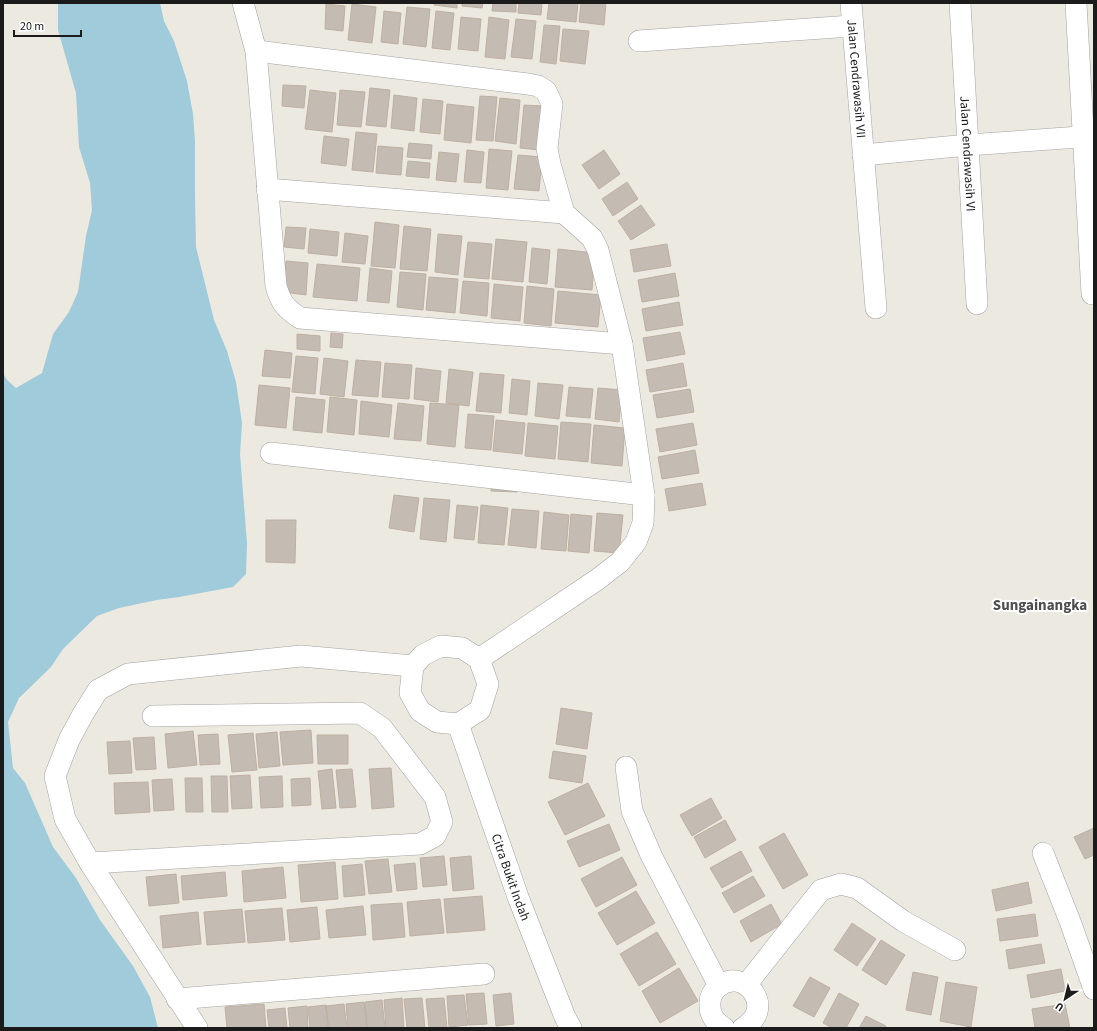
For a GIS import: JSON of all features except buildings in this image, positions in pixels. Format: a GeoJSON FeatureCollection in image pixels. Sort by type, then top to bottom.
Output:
{"type":"FeatureCollection","features":[{"type":"Feature","properties":{"kind":"street"},"geometry":{"type":"LineString","coordinates":[[243,3],[256,51],[276,286],[280,300],[288,310],[300,318],[622,344]]}},
{"type":"Feature","properties":{"kind":"street","name":"Jalan Cendrawasih VII"},"geometry":{"type":"LineString","coordinates":[[851,3],[876,308]]}},
{"type":"Feature","properties":{"kind":"street","name":"Jalan Cendrawasih VI"},"geometry":{"type":"LineString","coordinates":[[960,3],[977,304]]}},
{"type":"Feature","properties":{"kind":"street"},"geometry":{"type":"LineString","coordinates":[[1076,3],[1089,137],[1092,294]]}},
{"type":"Feature","properties":{"kind":"street"},"geometry":{"type":"LineString","coordinates":[[639,41],[852,26]]}},
{"type":"Feature","properties":{"kind":"street"},"geometry":{"type":"LineString","coordinates":[[256,51],[538,86],[546,91],[552,104],[547,148],[564,213],[592,238],[598,250],[622,344],[644,495],[643,523],[636,542],[620,562],[598,579],[479,659]]}},
{"type":"Feature","properties":{"kind":"street"},"geometry":{"type":"LineString","coordinates":[[863,155],[968,145],[1089,137]]}},
{"type":"Feature","properties":{"kind":"street"},"geometry":{"type":"LineString","coordinates":[[267,189],[564,213]]}},
{"type":"Feature","properties":{"kind":"street"},"geometry":{"type":"LineString","coordinates":[[271,453],[644,495]]}},
{"type":"Feature","properties":{"kind":"street"},"geometry":{"type":"LineString","coordinates":[[441,646],[462,648],[479,659],[488,684],[480,710],[458,724],[437,722],[420,711],[410,693],[413,666],[423,655],[441,646]]}},
{"type":"Feature","properties":{"kind":"street"},"geometry":{"type":"LineString","coordinates":[[197,1028],[90,863],[65,819],[55,776],[68,740],[98,690],[128,674],[302,656],[413,666]]}},
{"type":"Feature","properties":{"kind":"street"},"geometry":{"type":"LineString","coordinates":[[90,863],[420,844],[435,836],[442,822],[435,797],[382,728],[360,714],[153,716]]}},
{"type":"Feature","properties":{"kind":"street","name":"Citra Bukit Indah"},"geometry":{"type":"LineString","coordinates":[[458,724],[518,897],[565,1017],[571,1028]]}},
{"type":"Feature","properties":{"kind":"street"},"geometry":{"type":"LineString","coordinates":[[626,767],[632,811],[652,857],[719,986]]}},
{"type":"Feature","properties":{"kind":"street"},"geometry":{"type":"LineString","coordinates":[[1043,853],[1071,924],[1094,989]]}},
{"type":"Feature","properties":{"kind":"street"},"geometry":{"type":"LineString","coordinates":[[746,985],[821,890],[841,884],[856,888],[903,921],[955,950]]}},
{"type":"Feature","properties":{"kind":"street"},"geometry":{"type":"LineString","coordinates":[[177,999],[484,974]]}},
{"type":"Feature","properties":{"kind":"street"},"geometry":{"type":"LineString","coordinates":[[719,1027],[712,1017],[709,1009],[713,992],[719,986],[728,982],[738,981],[752,990],[756,996],[758,1004],[757,1012],[749,1027]]}},
{"type":"Feature","properties":{"kind":"water"},"geometry":{"type":"Polygon","coordinates":[[[58,3],[160,3],[164,21],[174,41],[187,81],[193,114],[195,141],[196,247],[214,320],[227,351],[236,382],[242,423],[240,454],[247,543],[246,574],[233,587],[119,608],[97,616],[63,649],[51,667],[19,698],[8,722],[13,768],[25,783],[53,847],[76,878],[100,920],[133,966],[150,997],[158,1028],[3,1028],[3,373],[7,380],[16,388],[42,373],[53,334],[69,312],[78,292],[86,236],[92,210],[90,183],[79,147],[76,93],[58,30],[58,3]]]}},
{"type":"Feature","properties":{"kind":"district","name":"Sungainangka"},"geometry":{"type":"Point","coordinates":[1040,605]}}]}
